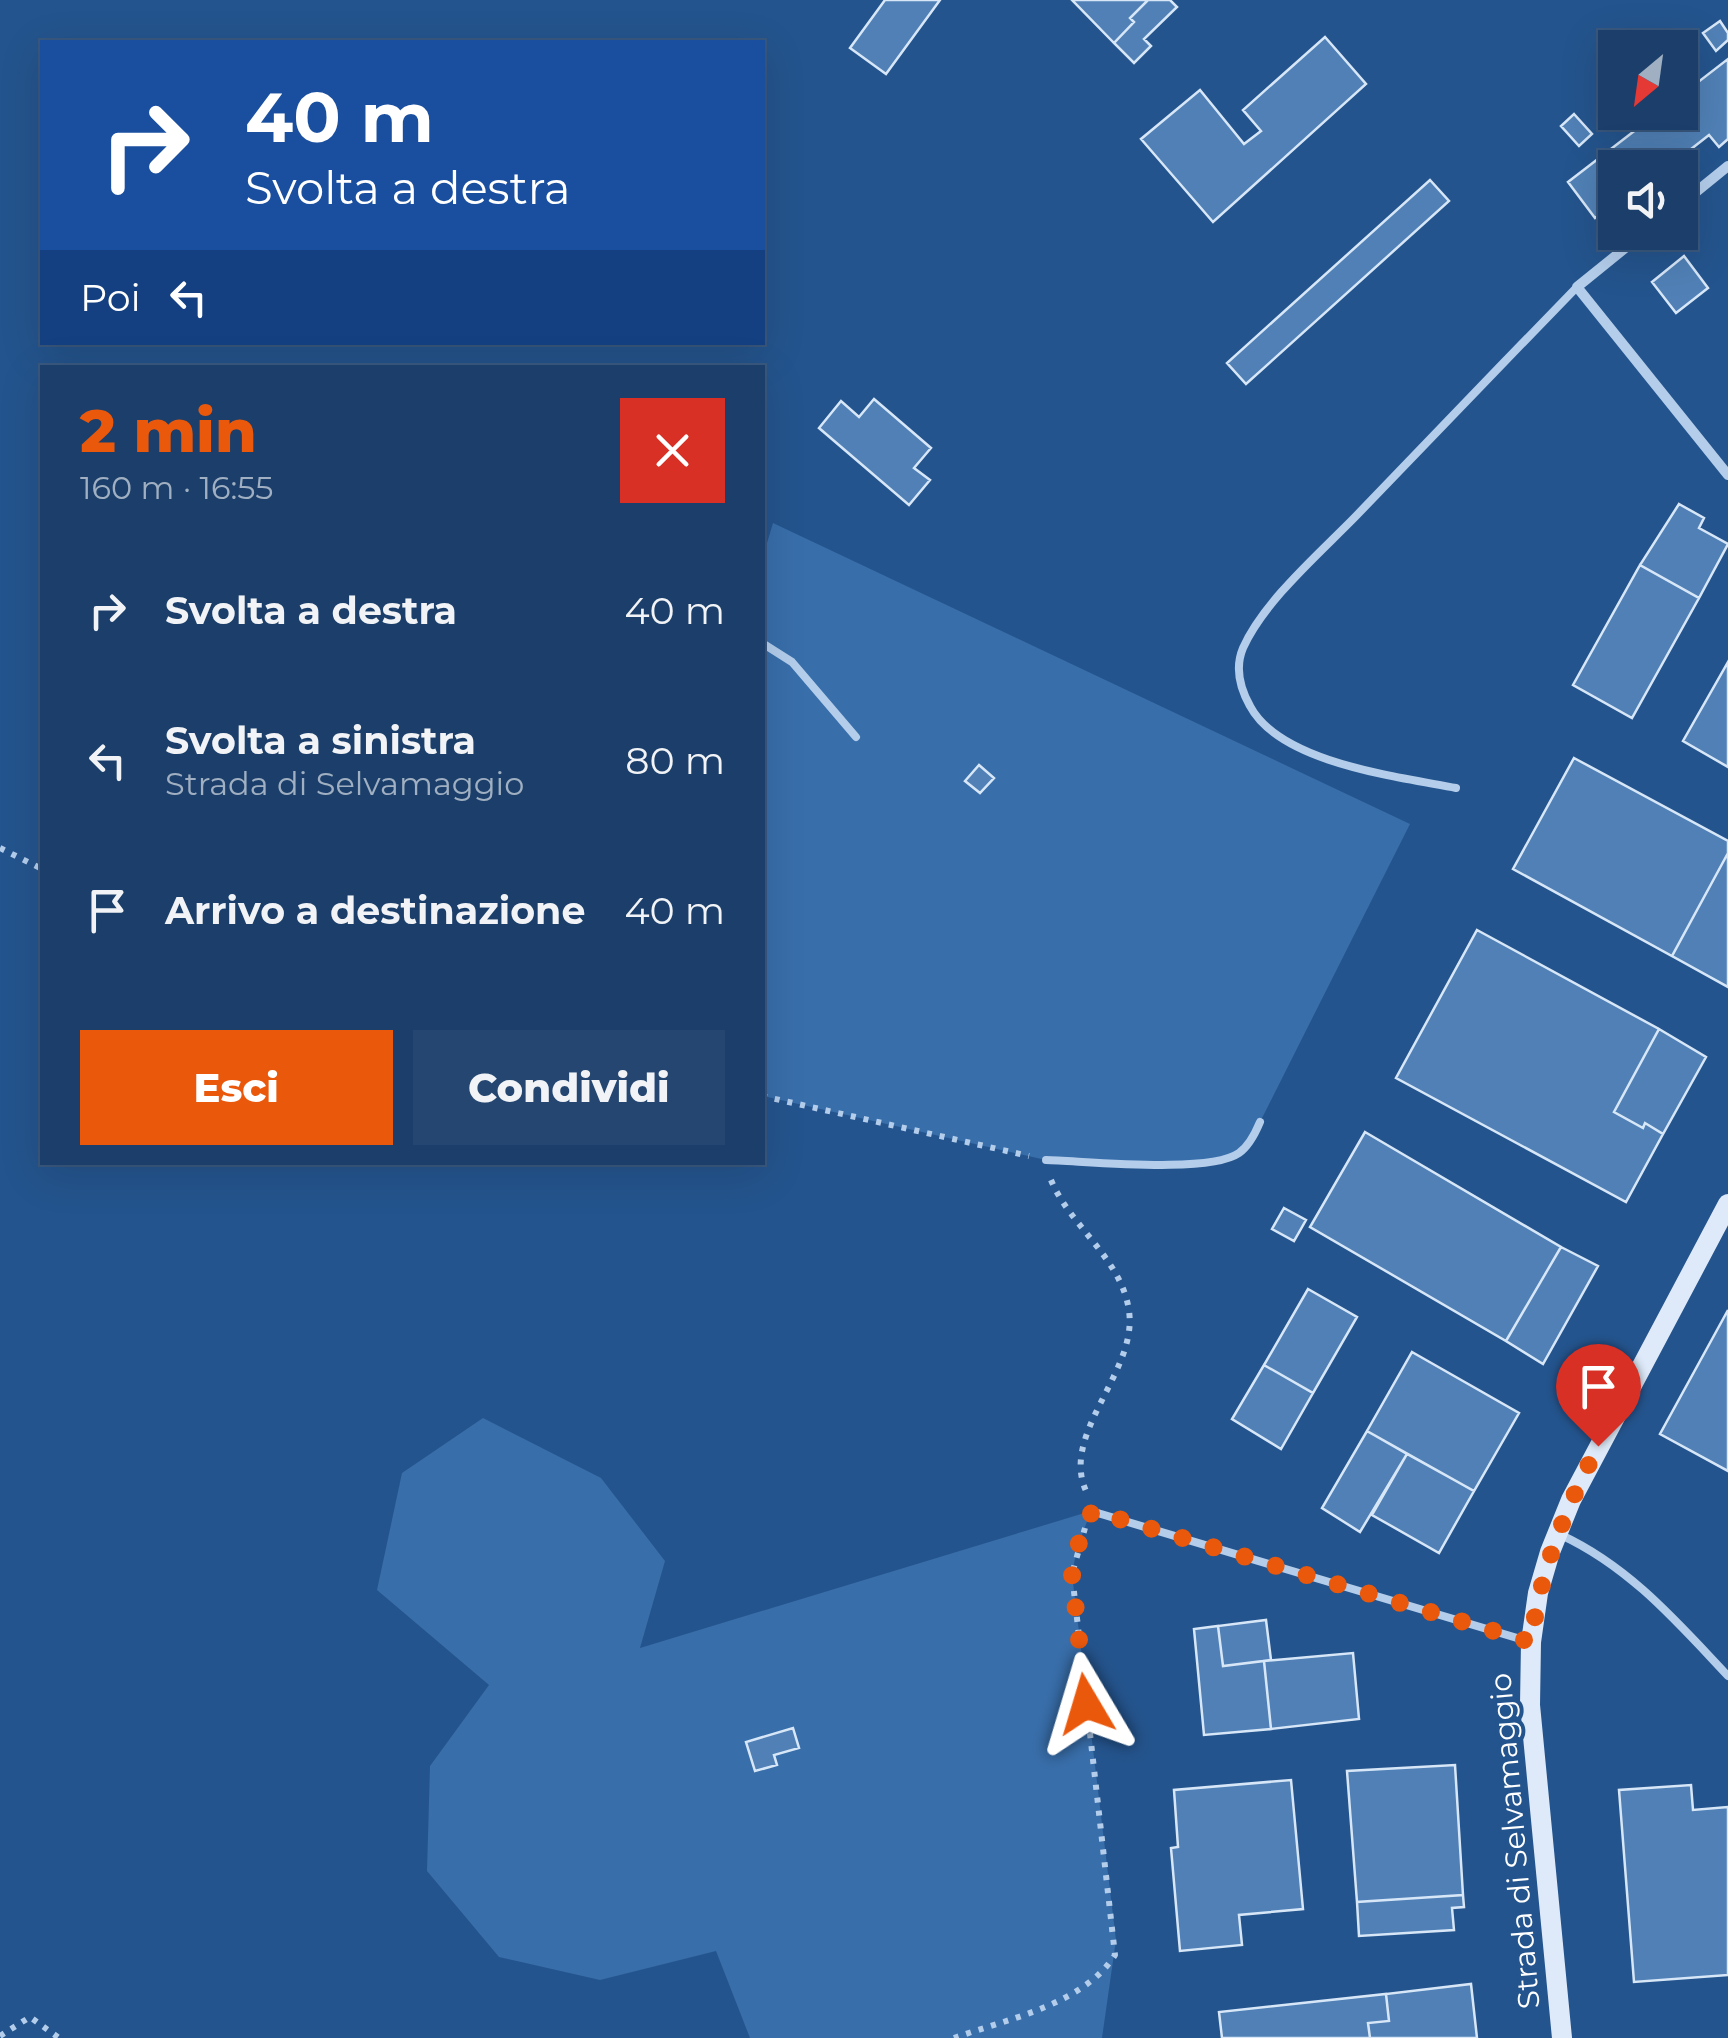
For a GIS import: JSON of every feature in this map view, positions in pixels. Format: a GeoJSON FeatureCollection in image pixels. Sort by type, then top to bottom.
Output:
{"type":"FeatureCollection","features":[{"type":"Feature","properties":{"kind":"street"},"geometry":{"type":"LineString","coordinates":[[1698,190],[1728,166]]}},
{"type":"Feature","properties":{"kind":"street"},"geometry":{"type":"LineString","coordinates":[[1623,250],[1577,287],[1728,475]]}},
{"type":"Feature","properties":{"kind":"street","name":"Strada di Selvamaggio"},"geometry":{"type":"LineString","coordinates":[[1567,2035],[1533,1750],[1531,1642],[1543,1574],[1584,1474],[1728,1204]]}},
{"type":"Feature","properties":{"kind":"lane"},"geometry":{"type":"LineString","coordinates":[[1456,788],[1364,770],[1304,750],[1275,732],[1251,709],[1238,662],[1256,625],[1308,566],[1577,287]]}},
{"type":"Feature","properties":{"kind":"lane"},"geometry":{"type":"LineString","coordinates":[[765,645],[792,662],[856,737]]}},
{"type":"Feature","properties":{"kind":"lane"},"geometry":{"type":"LineString","coordinates":[[1046,1160],[1192,1164],[1219,1161],[1242,1152],[1260,1122]]}},
{"type":"Feature","properties":{"kind":"lane"},"geometry":{"type":"LineString","coordinates":[[1092,1511],[1531,1642]]}},
{"type":"Feature","properties":{"kind":"lane"},"geometry":{"type":"LineString","coordinates":[[1557,1533],[1599,1554],[1634,1580],[1728,1676]]}},
{"type":"Feature","properties":{"kind":"path"},"geometry":{"type":"LineString","coordinates":[[0,848],[40,868]]}},
{"type":"Feature","properties":{"kind":"path"},"geometry":{"type":"LineString","coordinates":[[765,1097],[1046,1160],[1054,1190],[1108,1261],[1129,1306],[1128,1334],[1122,1354],[1088,1434],[1080,1465],[1079,1474],[1092,1511],[1077,1548],[1072,1574],[1115,1955],[1100,1974],[1068,1995],[954,2038]]}},
{"type":"Feature","properties":{"kind":"path"},"geometry":{"type":"LineString","coordinates":[[0,2036],[30,2017],[58,2038]]}},
{"type":"Feature","properties":{"kind":"shaded area"},"geometry":{"type":"Polygon","coordinates":[[[773,523],[1410,824],[1242,1152],[1192,1164],[1046,1160],[765,1096],[765,550],[773,523]]]}},
{"type":"Feature","properties":{"kind":"shaded area"},"geometry":{"type":"Polygon","coordinates":[[[483,1418],[601,1478],[665,1561],[640,1648],[1091,1511],[1072,1574],[1116,1940],[1102,2038],[750,2038],[716,1951],[600,1980],[499,1957],[427,1871],[430,1766],[489,1685],[377,1590],[402,1473],[483,1418]]]}},
{"type":"Feature","properties":{"kind":"building"},"geometry":{"type":"Polygon","coordinates":[[[885,0],[940,0],[886,74],[850,48],[885,0]]]}},
{"type":"Feature","properties":{"kind":"building"},"geometry":{"type":"Polygon","coordinates":[[[1072,0],[1148,0],[1114,43],[1072,0]]]}},
{"type":"Feature","properties":{"kind":"building"},"geometry":{"type":"Polygon","coordinates":[[[1148,0],[1170,0],[1177,7],[1144,39],[1151,46],[1134,63],[1114,43],[1148,0]]]}},
{"type":"Feature","properties":{"kind":"building"},"geometry":{"type":"Polygon","coordinates":[[[1720,21],[1728,40],[1716,51],[1703,33],[1720,21]]]}},
{"type":"Feature","properties":{"kind":"building"},"geometry":{"type":"Polygon","coordinates":[[[1325,37],[1366,84],[1213,222],[1141,139],[1200,90],[1244,144],[1261,131],[1243,110],[1325,37]]]}},
{"type":"Feature","properties":{"kind":"building"},"geometry":{"type":"Polygon","coordinates":[[[1728,59],[1728,139],[1719,147],[1709,135],[1690,150],[1610,150],[1636,130],[1698,130],[1698,82],[1728,59]]]}},
{"type":"Feature","properties":{"kind":"building"},"geometry":{"type":"Polygon","coordinates":[[[1574,114],[1592,134],[1579,146],[1561,126],[1574,114]]]}},
{"type":"Feature","properties":{"kind":"building"},"geometry":{"type":"Polygon","coordinates":[[[1598,159],[1598,216],[1595,218],[1568,182],[1598,159]]]}},
{"type":"Feature","properties":{"kind":"building"},"geometry":{"type":"Polygon","coordinates":[[[1430,180],[1449,201],[1246,384],[1227,363],[1430,180]]]}},
{"type":"Feature","properties":{"kind":"building"},"geometry":{"type":"Polygon","coordinates":[[[1684,256],[1708,288],[1676,313],[1652,282],[1684,256]]]}},
{"type":"Feature","properties":{"kind":"building"},"geometry":{"type":"Polygon","coordinates":[[[874,399],[931,448],[914,468],[930,480],[909,505],[819,428],[841,401],[859,417],[874,399]]]}},
{"type":"Feature","properties":{"kind":"building"},"geometry":{"type":"Polygon","coordinates":[[[1679,504],[1704,518],[1699,528],[1728,544],[1699,598],[1640,565],[1679,504]]]}},
{"type":"Feature","properties":{"kind":"building"},"geometry":{"type":"Polygon","coordinates":[[[1640,565],[1699,598],[1632,718],[1573,685],[1640,565]]]}},
{"type":"Feature","properties":{"kind":"building"},"geometry":{"type":"Polygon","coordinates":[[[1728,662],[1728,767],[1683,741],[1728,662]]]}},
{"type":"Feature","properties":{"kind":"building"},"geometry":{"type":"Polygon","coordinates":[[[1574,758],[1728,841],[1728,853],[1672,956],[1513,869],[1574,758]]]}},
{"type":"Feature","properties":{"kind":"building"},"geometry":{"type":"Polygon","coordinates":[[[979,765],[994,778],[980,793],[965,781],[979,765]]]}},
{"type":"Feature","properties":{"kind":"building"},"geometry":{"type":"Polygon","coordinates":[[[1728,853],[1728,987],[1672,956],[1728,853]]]}},
{"type":"Feature","properties":{"kind":"building"},"geometry":{"type":"Polygon","coordinates":[[[1477,930],[1659,1029],[1614,1112],[1663,1134],[1626,1202],[1396,1078],[1477,930]]]}},
{"type":"Feature","properties":{"kind":"building"},"geometry":{"type":"Polygon","coordinates":[[[1659,1029],[1706,1057],[1663,1134],[1614,1112],[1659,1029]]]}},
{"type":"Feature","properties":{"kind":"building"},"geometry":{"type":"Polygon","coordinates":[[[1365,1132],[1561,1247],[1506,1341],[1310,1227],[1365,1132]]]}},
{"type":"Feature","properties":{"kind":"building"},"geometry":{"type":"Polygon","coordinates":[[[1284,1208],[1306,1220],[1294,1241],[1272,1229],[1284,1208]]]}},
{"type":"Feature","properties":{"kind":"building"},"geometry":{"type":"Polygon","coordinates":[[[1561,1247],[1598,1266],[1543,1364],[1506,1341],[1561,1247]]]}},
{"type":"Feature","properties":{"kind":"building"},"geometry":{"type":"Polygon","coordinates":[[[1308,1289],[1357,1317],[1313,1393],[1264,1365],[1308,1289]]]}},
{"type":"Feature","properties":{"kind":"building"},"geometry":{"type":"Polygon","coordinates":[[[1728,1310],[1728,1471],[1660,1434],[1728,1310]]]}},
{"type":"Feature","properties":{"kind":"building"},"geometry":{"type":"Polygon","coordinates":[[[1412,1352],[1519,1413],[1474,1491],[1367,1431],[1412,1352]]]}},
{"type":"Feature","properties":{"kind":"building"},"geometry":{"type":"Polygon","coordinates":[[[1264,1365],[1313,1393],[1281,1449],[1232,1419],[1264,1365]]]}},
{"type":"Feature","properties":{"kind":"building"},"geometry":{"type":"Polygon","coordinates":[[[1367,1431],[1407,1454],[1360,1532],[1322,1508],[1367,1431]]]}},
{"type":"Feature","properties":{"kind":"building"},"geometry":{"type":"Polygon","coordinates":[[[1407,1454],[1474,1491],[1439,1553],[1372,1515],[1407,1454]]]}},
{"type":"Feature","properties":{"kind":"building"},"geometry":{"type":"Polygon","coordinates":[[[1266,1620],[1271,1660],[1223,1666],[1218,1626],[1266,1620]]]}},
{"type":"Feature","properties":{"kind":"building"},"geometry":{"type":"Polygon","coordinates":[[[1218,1626],[1223,1666],[1264,1661],[1271,1729],[1204,1735],[1194,1629],[1218,1626]]]}},
{"type":"Feature","properties":{"kind":"building"},"geometry":{"type":"Polygon","coordinates":[[[1353,1653],[1359,1719],[1271,1729],[1264,1661],[1353,1653]]]}},
{"type":"Feature","properties":{"kind":"building"},"geometry":{"type":"Polygon","coordinates":[[[793,1728],[799,1748],[774,1755],[777,1765],[755,1771],[746,1742],[793,1728]]]}},
{"type":"Feature","properties":{"kind":"building"},"geometry":{"type":"Polygon","coordinates":[[[1455,1765],[1463,1895],[1357,1902],[1347,1771],[1455,1765]]]}},
{"type":"Feature","properties":{"kind":"building"},"geometry":{"type":"Polygon","coordinates":[[[1291,1780],[1303,1909],[1239,1915],[1242,1945],[1180,1951],[1171,1848],[1178,1847],[1174,1790],[1291,1780]]]}},
{"type":"Feature","properties":{"kind":"building"},"geometry":{"type":"Polygon","coordinates":[[[1691,1785],[1693,1810],[1728,1807],[1728,1975],[1634,1982],[1619,1790],[1691,1785]]]}},
{"type":"Feature","properties":{"kind":"building"},"geometry":{"type":"Polygon","coordinates":[[[1463,1895],[1464,1907],[1452,1908],[1454,1930],[1359,1936],[1357,1902],[1463,1895]]]}},
{"type":"Feature","properties":{"kind":"building"},"geometry":{"type":"Polygon","coordinates":[[[1471,1984],[1477,2038],[1370,2038],[1368,2023],[1389,2021],[1386,1994],[1471,1984]]]}},
{"type":"Feature","properties":{"kind":"building"},"geometry":{"type":"Polygon","coordinates":[[[1386,1994],[1389,2021],[1368,2023],[1370,2038],[1222,2038],[1219,2012],[1386,1994]]]}},
{"type":"Feature","properties":{"kind":"route"},"geometry":{"type":"LineString","coordinates":[[1086,1704],[1072,1574],[1077,1548],[1092,1511],[1531,1642],[1538,1593],[1550,1552],[1598,1446]]}}]}
